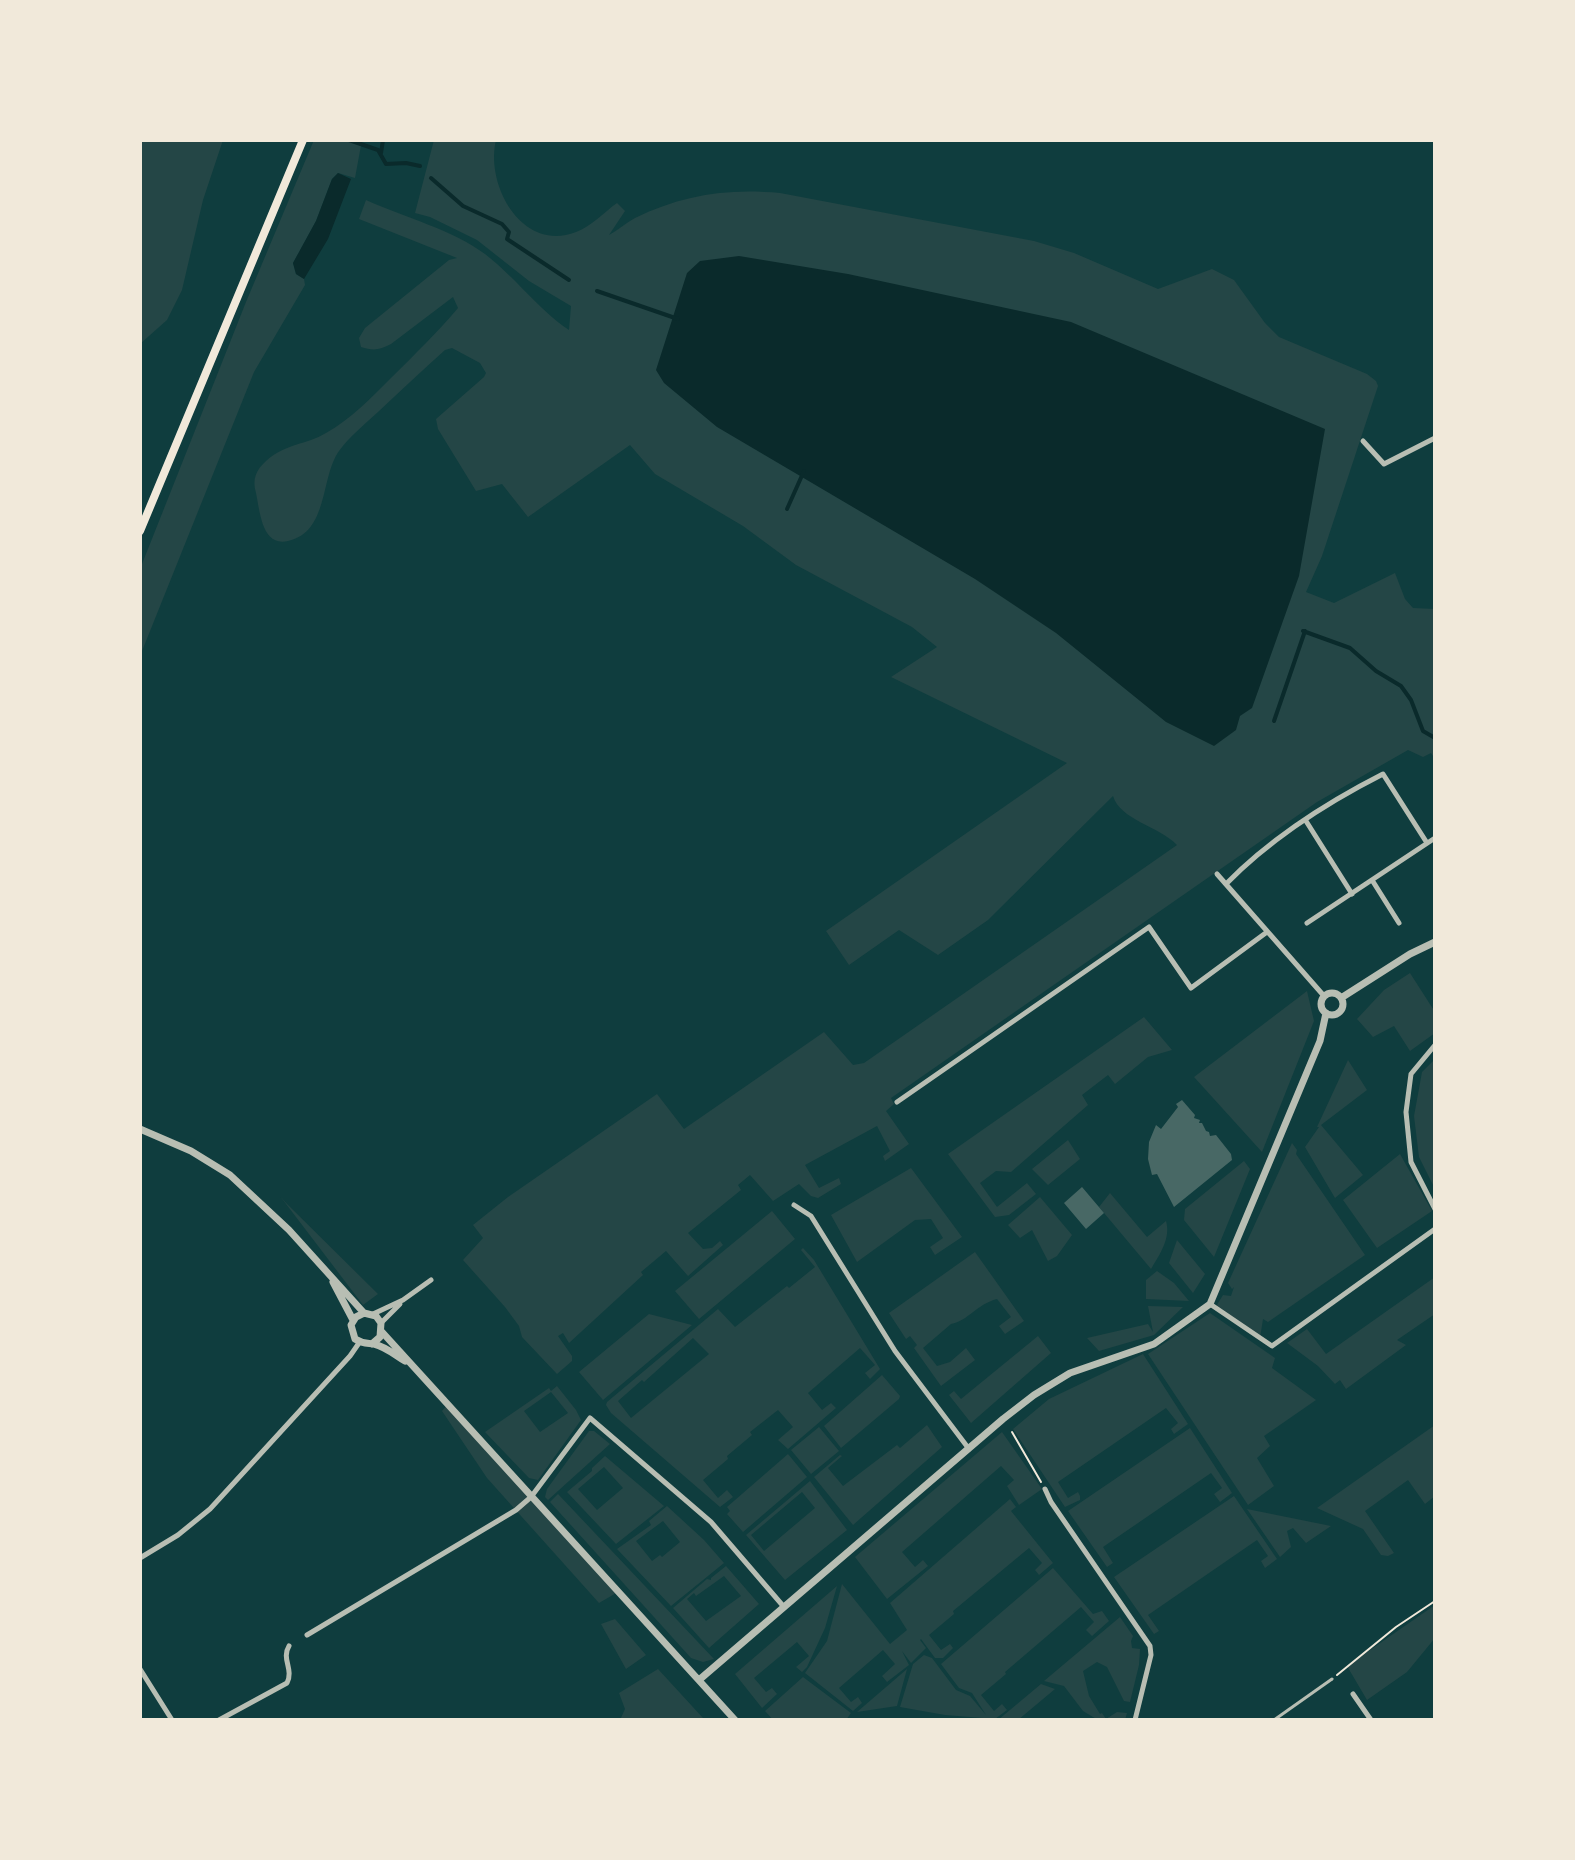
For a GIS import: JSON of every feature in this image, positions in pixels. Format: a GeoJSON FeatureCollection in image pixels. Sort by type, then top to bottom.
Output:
{"type":"FeatureCollection","features":[{"type":"Feature","properties":{"kind":"main road"},"geometry":{"type":"LineString","coordinates":[[140,531],[303,140]]}},
{"type":"Feature","properties":{"kind":"street"},"geometry":{"type":"LineString","coordinates":[[1363,441],[1384,464],[1435,438]]}},
{"type":"Feature","properties":{"kind":"street"},"geometry":{"type":"LineString","coordinates":[[1226,884],[1263,848],[1348,792],[1383,774],[1427,843]]}},
{"type":"Feature","properties":{"kind":"street"},"geometry":{"type":"LineString","coordinates":[[1306,821],[1352,894]]}},
{"type":"Feature","properties":{"kind":"street"},"geometry":{"type":"LineString","coordinates":[[1307,923],[1435,838]]}},
{"type":"Feature","properties":{"kind":"street"},"geometry":{"type":"LineString","coordinates":[[1217,874],[1324,996]]}},
{"type":"Feature","properties":{"kind":"street"},"geometry":{"type":"LineString","coordinates":[[1372,880],[1399,923]]}},
{"type":"Feature","properties":{"kind":"street"},"geometry":{"type":"LineString","coordinates":[[897,1102],[1149,927],[1191,988],[1267,932]]}},
{"type":"Feature","properties":{"kind":"street"},"geometry":{"type":"LineString","coordinates":[[1341,998],[1410,954],[1435,942]]}},
{"type":"Feature","properties":{"kind":"street"},"geometry":{"type":"LineString","coordinates":[[1333,993],[1341,998],[1343,1005],[1339,1012],[1333,1015],[1326,1013],[1321,1005],[1324,996],[1333,993]]}},
{"type":"Feature","properties":{"kind":"street"},"geometry":{"type":"LineString","coordinates":[[699,1680],[1034,1395],[1070,1373],[1154,1344],[1210,1304],[1320,1041],[1326,1013]]}},
{"type":"Feature","properties":{"kind":"street"},"geometry":{"type":"LineString","coordinates":[[1435,1045],[1411,1074],[1406,1112],[1411,1162],[1435,1209]]}},
{"type":"Feature","properties":{"kind":"street"},"geometry":{"type":"LineString","coordinates":[[140,1129],[191,1151],[230,1175],[289,1230],[368,1314],[381,1323],[382,1332],[413,1367],[735,1720]]}},
{"type":"Feature","properties":{"kind":"street"},"geometry":{"type":"LineString","coordinates":[[794,1205],[811,1216],[895,1351],[969,1449]]}},
{"type":"Feature","properties":{"kind":"street"},"geometry":{"type":"LineString","coordinates":[[1210,1304],[1272,1346],[1435,1229]]}},
{"type":"Feature","properties":{"kind":"street"},"geometry":{"type":"LineString","coordinates":[[328,1273],[353,1320],[351,1330],[359,1343]]}},
{"type":"Feature","properties":{"kind":"street"},"geometry":{"type":"LineString","coordinates":[[381,1323],[403,1300],[431,1280]]}},
{"type":"Feature","properties":{"kind":"street"},"geometry":{"type":"LineString","coordinates":[[353,1320],[403,1300]]}},
{"type":"Feature","properties":{"kind":"street"},"geometry":{"type":"LineString","coordinates":[[372,1344],[382,1332]]}},
{"type":"Feature","properties":{"kind":"street"},"geometry":{"type":"LineString","coordinates":[[359,1343],[387,1349],[413,1367]]}},
{"type":"Feature","properties":{"kind":"street"},"geometry":{"type":"LineString","coordinates":[[140,1558],[178,1535],[210,1509],[359,1343]]}},
{"type":"Feature","properties":{"kind":"street"},"geometry":{"type":"LineString","coordinates":[[307,1635],[516,1510],[531,1497],[590,1418],[711,1522],[784,1607]]}},
{"type":"Feature","properties":{"kind":"street"},"geometry":{"type":"LineString","coordinates":[[1045,1489],[1150,1646],[1151,1655],[1135,1720]]}},
{"type":"Feature","properties":{"kind":"street"},"geometry":{"type":"LineString","coordinates":[[219,1720],[287,1683],[291,1672],[285,1655],[289,1646]]}},
{"type":"Feature","properties":{"kind":"street"},"geometry":{"type":"LineString","coordinates":[[140,1669],[172,1720]]}},
{"type":"Feature","properties":{"kind":"street"},"geometry":{"type":"LineString","coordinates":[[1353,1694],[1371,1720]]}},
{"type":"Feature","properties":{"kind":"lane"},"geometry":{"type":"LineString","coordinates":[[1274,1720],[1332,1679]]}},
{"type":"Feature","properties":{"kind":"path"},"geometry":{"type":"LineString","coordinates":[[1012,1432],[1045,1489]]}},
{"type":"Feature","properties":{"kind":"path"},"geometry":{"type":"LineString","coordinates":[[1332,1679],[1386,1635],[1435,1601]]}},
{"type":"Feature","properties":{"kind":"shaded area"},"geometry":{"type":"Polygon","coordinates":[[[140,140],[223,140],[203,200],[182,290],[167,320],[140,344],[140,140]]]}},
{"type":"Feature","properties":{"kind":"shaded area"},"geometry":{"type":"Polygon","coordinates":[[[314,140],[362,140],[355,178],[338,173],[332,179],[316,221],[293,263],[296,274],[304,279],[305,285],[254,372],[140,656],[140,569],[314,140]]]}},
{"type":"Feature","properties":{"kind":"shaded area"},"geometry":{"type":"Polygon","coordinates":[[[434,140],[496,140],[496,176],[512,211],[524,224],[539,233],[557,236],[582,229],[617,203],[625,211],[609,235],[635,218],[688,199],[723,193],[780,193],[1034,241],[1074,253],[1158,289],[1212,269],[1234,280],[1279,337],[1367,374],[1378,386],[1322,556],[1306,592],[1334,603],[1395,573],[1405,599],[1413,608],[1435,609],[1435,759],[1431,753],[1423,757],[1408,750],[1317,802],[891,1098],[894,1104],[886,1111],[909,1144],[885,1161],[883,1156],[890,1151],[877,1126],[805,1165],[819,1188],[839,1178],[841,1184],[818,1198],[811,1196],[799,1184],[773,1201],[750,1175],[738,1185],[741,1190],[688,1233],[703,1249],[712,1248],[720,1241],[723,1245],[688,1276],[666,1251],[569,1343],[563,1333],[558,1336],[572,1356],[572,1361],[557,1374],[522,1337],[519,1326],[505,1307],[463,1260],[483,1238],[473,1225],[508,1197],[657,1094],[684,1129],[824,1032],[853,1065],[864,1063],[1177,845],[1123,811],[1113,796],[988,920],[938,955],[899,930],[849,965],[826,931],[1067,763],[891,677],[937,647],[912,627],[796,565],[743,526],[655,474],[630,445],[528,517],[502,484],[476,491],[438,429],[436,419],[486,373],[480,363],[452,348],[445,350],[339,451],[311,527],[301,536],[288,541],[273,539],[261,518],[255,488],[260,468],[274,455],[318,437],[352,415],[458,308],[453,297],[391,344],[376,349],[361,347],[359,338],[365,328],[449,260],[457,258],[359,219],[366,200],[472,245],[569,330],[571,306],[529,281],[477,240],[415,213],[434,140]]]}},
{"type":"Feature","properties":{"kind":"shaded area"},"geometry":{"type":"Polygon","coordinates":[[[338,173],[351,179],[328,239],[304,279],[296,274],[293,263],[316,221],[332,179],[338,173]]]}},
{"type":"Feature","properties":{"kind":"shaded area"},"geometry":{"type":"Polygon","coordinates":[[[739,256],[848,274],[1071,322],[1325,429],[1299,576],[1252,708],[1240,716],[1236,730],[1214,746],[1166,722],[1056,633],[975,579],[717,427],[664,383],[656,370],[687,273],[700,261],[739,256]]]}},
{"type":"Feature","properties":{"kind":"shaded area"},"geometry":{"type":"Polygon","coordinates":[[[1410,973],[1435,1012],[1435,1033],[1410,1051],[1394,1026],[1373,1037],[1357,1019],[1384,990],[1410,973]]]}},
{"type":"Feature","properties":{"kind":"shaded area"},"geometry":{"type":"Polygon","coordinates":[[[1307,991],[1314,1021],[1262,1152],[1194,1077],[1307,991]]]}},
{"type":"Feature","properties":{"kind":"shaded area"},"geometry":{"type":"Polygon","coordinates":[[[1144,1017],[1172,1050],[1148,1057],[1115,1084],[1108,1075],[1082,1095],[1088,1105],[1011,1172],[996,1171],[980,1183],[997,1207],[1027,1183],[1036,1194],[1009,1215],[995,1217],[948,1154],[1144,1017]]]}},
{"type":"Feature","properties":{"kind":"shaded area"},"geometry":{"type":"Polygon","coordinates":[[[1435,1059],[1435,1189],[1419,1157],[1414,1116],[1422,1072],[1435,1059]]]}},
{"type":"Feature","properties":{"kind":"shaded area"},"geometry":{"type":"Polygon","coordinates":[[[1348,1060],[1367,1090],[1321,1125],[1363,1175],[1335,1198],[1305,1147],[1319,1127],[1348,1060]]]}},
{"type":"Feature","properties":{"kind":"shaded area"},"geometry":{"type":"Polygon","coordinates":[[[1068,1140],[1080,1159],[1048,1185],[1032,1169],[1068,1140]]]}},
{"type":"Feature","properties":{"kind":"shaded area"},"geometry":{"type":"Polygon","coordinates":[[[1292,1143],[1296,1154],[1365,1255],[1268,1322],[1263,1319],[1260,1338],[1215,1308],[1223,1295],[1231,1296],[1234,1287],[1232,1289],[1228,1283],[1292,1143]]]}},
{"type":"Feature","properties":{"kind":"shaded area"},"geometry":{"type":"Polygon","coordinates":[[[1400,1154],[1432,1211],[1377,1248],[1343,1200],[1400,1154]]]}},
{"type":"Feature","properties":{"kind":"shaded area"},"geometry":{"type":"Polygon","coordinates":[[[1244,1161],[1250,1169],[1214,1257],[1184,1220],[1185,1209],[1244,1161]]]}},
{"type":"Feature","properties":{"kind":"shaded area"},"geometry":{"type":"Polygon","coordinates":[[[911,1168],[962,1237],[935,1255],[930,1247],[943,1238],[931,1219],[915,1220],[857,1262],[831,1215],[911,1168]]]}},
{"type":"Feature","properties":{"kind":"shaded area"},"geometry":{"type":"Polygon","coordinates":[[[1110,1193],[1147,1237],[1166,1221],[1166,1240],[1151,1269],[1099,1207],[1110,1193]]]}},
{"type":"Feature","properties":{"kind":"shaded area"},"geometry":{"type":"Polygon","coordinates":[[[280,1196],[286,1203],[378,1294],[363,1305],[280,1196]]]}},
{"type":"Feature","properties":{"kind":"shaded area"},"geometry":{"type":"Polygon","coordinates":[[[1040,1197],[1072,1235],[1057,1256],[1048,1261],[1032,1230],[1020,1238],[1008,1225],[1040,1197]]]}},
{"type":"Feature","properties":{"kind":"shaded area"},"geometry":{"type":"Polygon","coordinates":[[[772,1211],[795,1239],[699,1319],[675,1291],[772,1211]]]}},
{"type":"Feature","properties":{"kind":"shaded area"},"geometry":{"type":"Polygon","coordinates":[[[1177,1240],[1205,1274],[1193,1293],[1169,1263],[1177,1240]]]}},
{"type":"Feature","properties":{"kind":"shaded area"},"geometry":{"type":"Polygon","coordinates":[[[803,1248],[814,1260],[880,1369],[870,1379],[865,1373],[875,1365],[860,1348],[808,1393],[822,1410],[831,1403],[836,1408],[788,1449],[778,1440],[793,1427],[778,1410],[750,1432],[752,1435],[703,1480],[718,1498],[727,1490],[733,1497],[720,1507],[611,1413],[606,1405],[718,1309],[735,1327],[787,1286],[789,1288],[815,1267],[801,1250],[803,1248]],[[693,1338],[618,1401],[631,1418],[709,1354],[693,1338]]]}},
{"type":"Feature","properties":{"kind":"shaded area"},"geometry":{"type":"Polygon","coordinates":[[[975,1252],[1024,1321],[1005,1334],[999,1326],[1011,1317],[997,1299],[951,1324],[923,1348],[937,1366],[950,1362],[966,1348],[975,1360],[941,1386],[914,1348],[917,1345],[910,1336],[906,1339],[889,1313],[975,1252]]]}},
{"type":"Feature","properties":{"kind":"shaded area"},"geometry":{"type":"Polygon","coordinates":[[[1157,1271],[1174,1283],[1189,1301],[1146,1299],[1146,1280],[1157,1271]]]}},
{"type":"Feature","properties":{"kind":"shaded area"},"geometry":{"type":"Polygon","coordinates":[[[1435,1277],[1435,1314],[1397,1340],[1406,1345],[1346,1389],[1340,1380],[1335,1384],[1318,1366],[1287,1343],[1307,1329],[1326,1354],[1435,1277]]]}},
{"type":"Feature","properties":{"kind":"shaded area"},"geometry":{"type":"Polygon","coordinates":[[[1148,1306],[1183,1307],[1154,1335],[1099,1351],[1087,1338],[1148,1324],[1153,1332],[1148,1306]]]}},
{"type":"Feature","properties":{"kind":"shaded area"},"geometry":{"type":"Polygon","coordinates":[[[1210,1313],[1275,1358],[1272,1368],[1316,1400],[1264,1436],[1270,1446],[1257,1458],[1274,1486],[1248,1505],[1148,1354],[1210,1313]]]}},
{"type":"Feature","properties":{"kind":"shaded area"},"geometry":{"type":"Polygon","coordinates":[[[649,1314],[692,1325],[603,1400],[579,1372],[649,1314]]]}},
{"type":"Feature","properties":{"kind":"shaded area"},"geometry":{"type":"Polygon","coordinates":[[[1038,1336],[1051,1353],[971,1423],[949,1395],[954,1391],[961,1399],[1038,1336]]]}},
{"type":"Feature","properties":{"kind":"shaded area"},"geometry":{"type":"Polygon","coordinates":[[[1143,1354],[1188,1424],[1174,1434],[1171,1429],[1178,1423],[1166,1408],[1058,1482],[1068,1498],[1078,1492],[1080,1496],[1080,1500],[1065,1507],[1013,1429],[1049,1399],[1143,1354]]]}},
{"type":"Feature","properties":{"kind":"shaded area"},"geometry":{"type":"Polygon","coordinates":[[[882,1375],[900,1396],[899,1399],[841,1448],[824,1426],[882,1375]]]}},
{"type":"Feature","properties":{"kind":"shaded area"},"geometry":{"type":"Polygon","coordinates":[[[557,1386],[581,1420],[538,1480],[529,1478],[485,1432],[549,1388],[551,1391],[557,1386]],[[551,1392],[524,1411],[540,1432],[568,1413],[551,1392]]]}},
{"type":"Feature","properties":{"kind":"shaded area"},"geometry":{"type":"Polygon","coordinates":[[[448,1404],[618,1592],[599,1603],[487,1478],[442,1411],[448,1404]]]}},
{"type":"Feature","properties":{"kind":"shaded area"},"geometry":{"type":"Polygon","coordinates":[[[927,1425],[942,1447],[853,1525],[814,1477],[840,1455],[828,1468],[843,1486],[897,1445],[900,1448],[927,1425]]]}},
{"type":"Feature","properties":{"kind":"shaded area"},"geometry":{"type":"Polygon","coordinates":[[[1435,1425],[1435,1496],[1425,1504],[1408,1480],[1365,1511],[1394,1553],[1381,1555],[1363,1529],[1317,1508],[1435,1425]]]}},
{"type":"Feature","properties":{"kind":"shaded area"},"geometry":{"type":"Polygon","coordinates":[[[819,1427],[839,1451],[811,1474],[791,1450],[819,1427]]]}},
{"type":"Feature","properties":{"kind":"shaded area"},"geometry":{"type":"Polygon","coordinates":[[[1190,1428],[1232,1493],[1220,1502],[1214,1494],[1222,1488],[1211,1473],[1103,1547],[1113,1563],[1107,1567],[1068,1511],[1190,1428]]]}},
{"type":"Feature","properties":{"kind":"shaded area"},"geometry":{"type":"Polygon","coordinates":[[[589,1431],[594,1431],[610,1444],[548,1500],[545,1497],[547,1489],[589,1431]]]}},
{"type":"Feature","properties":{"kind":"shaded area"},"geometry":{"type":"Polygon","coordinates":[[[1002,1432],[1042,1489],[1019,1505],[1007,1486],[1014,1480],[1001,1466],[902,1552],[915,1567],[923,1560],[928,1566],[887,1599],[855,1557],[1002,1432]]]}},
{"type":"Feature","properties":{"kind":"shaded area"},"geometry":{"type":"Polygon","coordinates":[[[788,1454],[807,1477],[743,1532],[727,1514],[730,1511],[727,1507],[788,1454]]]}},
{"type":"Feature","properties":{"kind":"shaded area"},"geometry":{"type":"Polygon","coordinates":[[[605,1456],[664,1506],[616,1544],[567,1492],[605,1456]],[[604,1467],[578,1489],[597,1510],[623,1488],[604,1467]]]}},
{"type":"Feature","properties":{"kind":"shaded area"},"geometry":{"type":"Polygon","coordinates":[[[810,1481],[847,1530],[785,1580],[746,1535],[810,1481]],[[802,1492],[751,1535],[764,1551],[815,1508],[802,1492]]]}},
{"type":"Feature","properties":{"kind":"shaded area"},"geometry":{"type":"Polygon","coordinates":[[[558,1494],[714,1659],[703,1662],[691,1658],[550,1502],[558,1494]]]}},
{"type":"Feature","properties":{"kind":"shaded area"},"geometry":{"type":"Polygon","coordinates":[[[1234,1496],[1277,1559],[1265,1568],[1261,1561],[1268,1556],[1257,1540],[1148,1615],[1159,1631],[1154,1634],[1114,1577],[1234,1496]]]}},
{"type":"Feature","properties":{"kind":"shaded area"},"geometry":{"type":"Polygon","coordinates":[[[1010,1499],[1016,1507],[1011,1511],[1053,1563],[1039,1575],[1035,1570],[1042,1563],[1029,1548],[953,1611],[954,1614],[929,1635],[941,1650],[950,1644],[953,1648],[943,1658],[935,1658],[921,1639],[926,1648],[911,1663],[902,1651],[909,1665],[887,1682],[882,1676],[895,1664],[883,1650],[839,1688],[851,1702],[858,1697],[862,1703],[853,1711],[805,1673],[827,1641],[842,1584],[890,1644],[907,1630],[890,1603],[1010,1499]]]}},
{"type":"Feature","properties":{"kind":"shaded area"},"geometry":{"type":"Polygon","coordinates":[[[667,1506],[724,1563],[671,1606],[617,1549],[651,1525],[649,1521],[667,1506]],[[663,1521],[636,1541],[652,1561],[680,1542],[663,1521]]]}},
{"type":"Feature","properties":{"kind":"shaded area"},"geometry":{"type":"Polygon","coordinates":[[[1247,1509],[1331,1526],[1306,1543],[1293,1528],[1287,1531],[1291,1547],[1280,1557],[1247,1509]]]}},
{"type":"Feature","properties":{"kind":"shaded area"},"geometry":{"type":"Polygon","coordinates":[[[726,1566],[759,1604],[709,1648],[673,1608],[726,1566]],[[724,1576],[687,1599],[706,1621],[741,1596],[724,1576]]]}},
{"type":"Feature","properties":{"kind":"shaded area"},"geometry":{"type":"Polygon","coordinates":[[[1053,1568],[1093,1614],[1102,1611],[1109,1621],[1092,1636],[1086,1630],[1094,1622],[1081,1607],[1005,1672],[981,1695],[994,1711],[1002,1704],[1007,1710],[995,1719],[900,1707],[913,1664],[924,1655],[932,1658],[956,1690],[970,1696],[986,1715],[972,1693],[959,1688],[941,1664],[1053,1568]]]}},
{"type":"Feature","properties":{"kind":"shaded area"},"geometry":{"type":"Polygon","coordinates":[[[837,1586],[825,1628],[807,1667],[802,1672],[796,1667],[809,1656],[797,1642],[754,1678],[766,1692],[772,1688],[777,1694],[762,1708],[735,1674],[837,1586]]]}},
{"type":"Feature","properties":{"kind":"shaded area"},"geometry":{"type":"Polygon","coordinates":[[[1435,1605],[1435,1638],[1407,1672],[1367,1700],[1347,1666],[1435,1605]]]}},
{"type":"Feature","properties":{"kind":"shaded area"},"geometry":{"type":"Polygon","coordinates":[[[1120,1617],[1133,1636],[1132,1648],[1140,1649],[1139,1665],[1130,1702],[1124,1701],[1107,1667],[1097,1662],[1083,1671],[1089,1696],[1100,1714],[1106,1719],[1117,1712],[1127,1713],[1125,1720],[1098,1720],[1083,1711],[1064,1686],[1044,1681],[1120,1617]]]}},
{"type":"Feature","properties":{"kind":"shaded area"},"geometry":{"type":"Polygon","coordinates":[[[615,1619],[646,1655],[626,1669],[601,1624],[615,1619]]]}},
{"type":"Feature","properties":{"kind":"shaded area"},"geometry":{"type":"Polygon","coordinates":[[[658,1669],[703,1718],[620,1720],[625,1709],[619,1693],[658,1669]]]}},
{"type":"Feature","properties":{"kind":"shaded area"},"geometry":{"type":"Polygon","coordinates":[[[907,1669],[897,1706],[857,1712],[907,1669]]]}},
{"type":"Feature","properties":{"kind":"shaded area"},"geometry":{"type":"Polygon","coordinates":[[[803,1677],[851,1713],[846,1720],[773,1720],[765,1711],[803,1677]]]}},
{"type":"Feature","properties":{"kind":"shaded area"},"geometry":{"type":"Polygon","coordinates":[[[1041,1684],[1055,1689],[1018,1720],[998,1720],[1041,1684]]]}},
{"type":"Feature","properties":{"kind":"building"},"geometry":{"type":"Polygon","coordinates":[[[1182,1100],[1210,1136],[1216,1135],[1232,1160],[1174,1207],[1157,1174],[1152,1175],[1148,1159],[1149,1142],[1156,1125],[1161,1129],[1178,1107],[1176,1104],[1182,1100]]]}},
{"type":"Feature","properties":{"kind":"building"},"geometry":{"type":"Polygon","coordinates":[[[1082,1187],[1104,1213],[1086,1229],[1064,1203],[1082,1187]]]}},
{"type":"Feature","properties":{"kind":"waterway"},"geometry":{"type":"LineString","coordinates":[[349,140],[378,150],[386,164],[420,166]]}},
{"type":"Feature","properties":{"kind":"waterway"},"geometry":{"type":"LineString","coordinates":[[381,153],[383,140]]}},
{"type":"Feature","properties":{"kind":"waterway"},"geometry":{"type":"LineString","coordinates":[[431,178],[463,206],[502,224],[509,232],[507,239],[569,280]]}},
{"type":"Feature","properties":{"kind":"waterway"},"geometry":{"type":"LineString","coordinates":[[597,291],[678,319]]}},
{"type":"Feature","properties":{"kind":"waterway"},"geometry":{"type":"LineString","coordinates":[[787,509],[804,471]]}},
{"type":"Feature","properties":{"kind":"waterway"},"geometry":{"type":"LineString","coordinates":[[1303,631],[1350,648],[1376,671],[1401,686],[1411,700],[1423,731],[1435,738]]}},
{"type":"Feature","properties":{"kind":"waterway"},"geometry":{"type":"LineString","coordinates":[[1274,721],[1305,631]]}}]}
